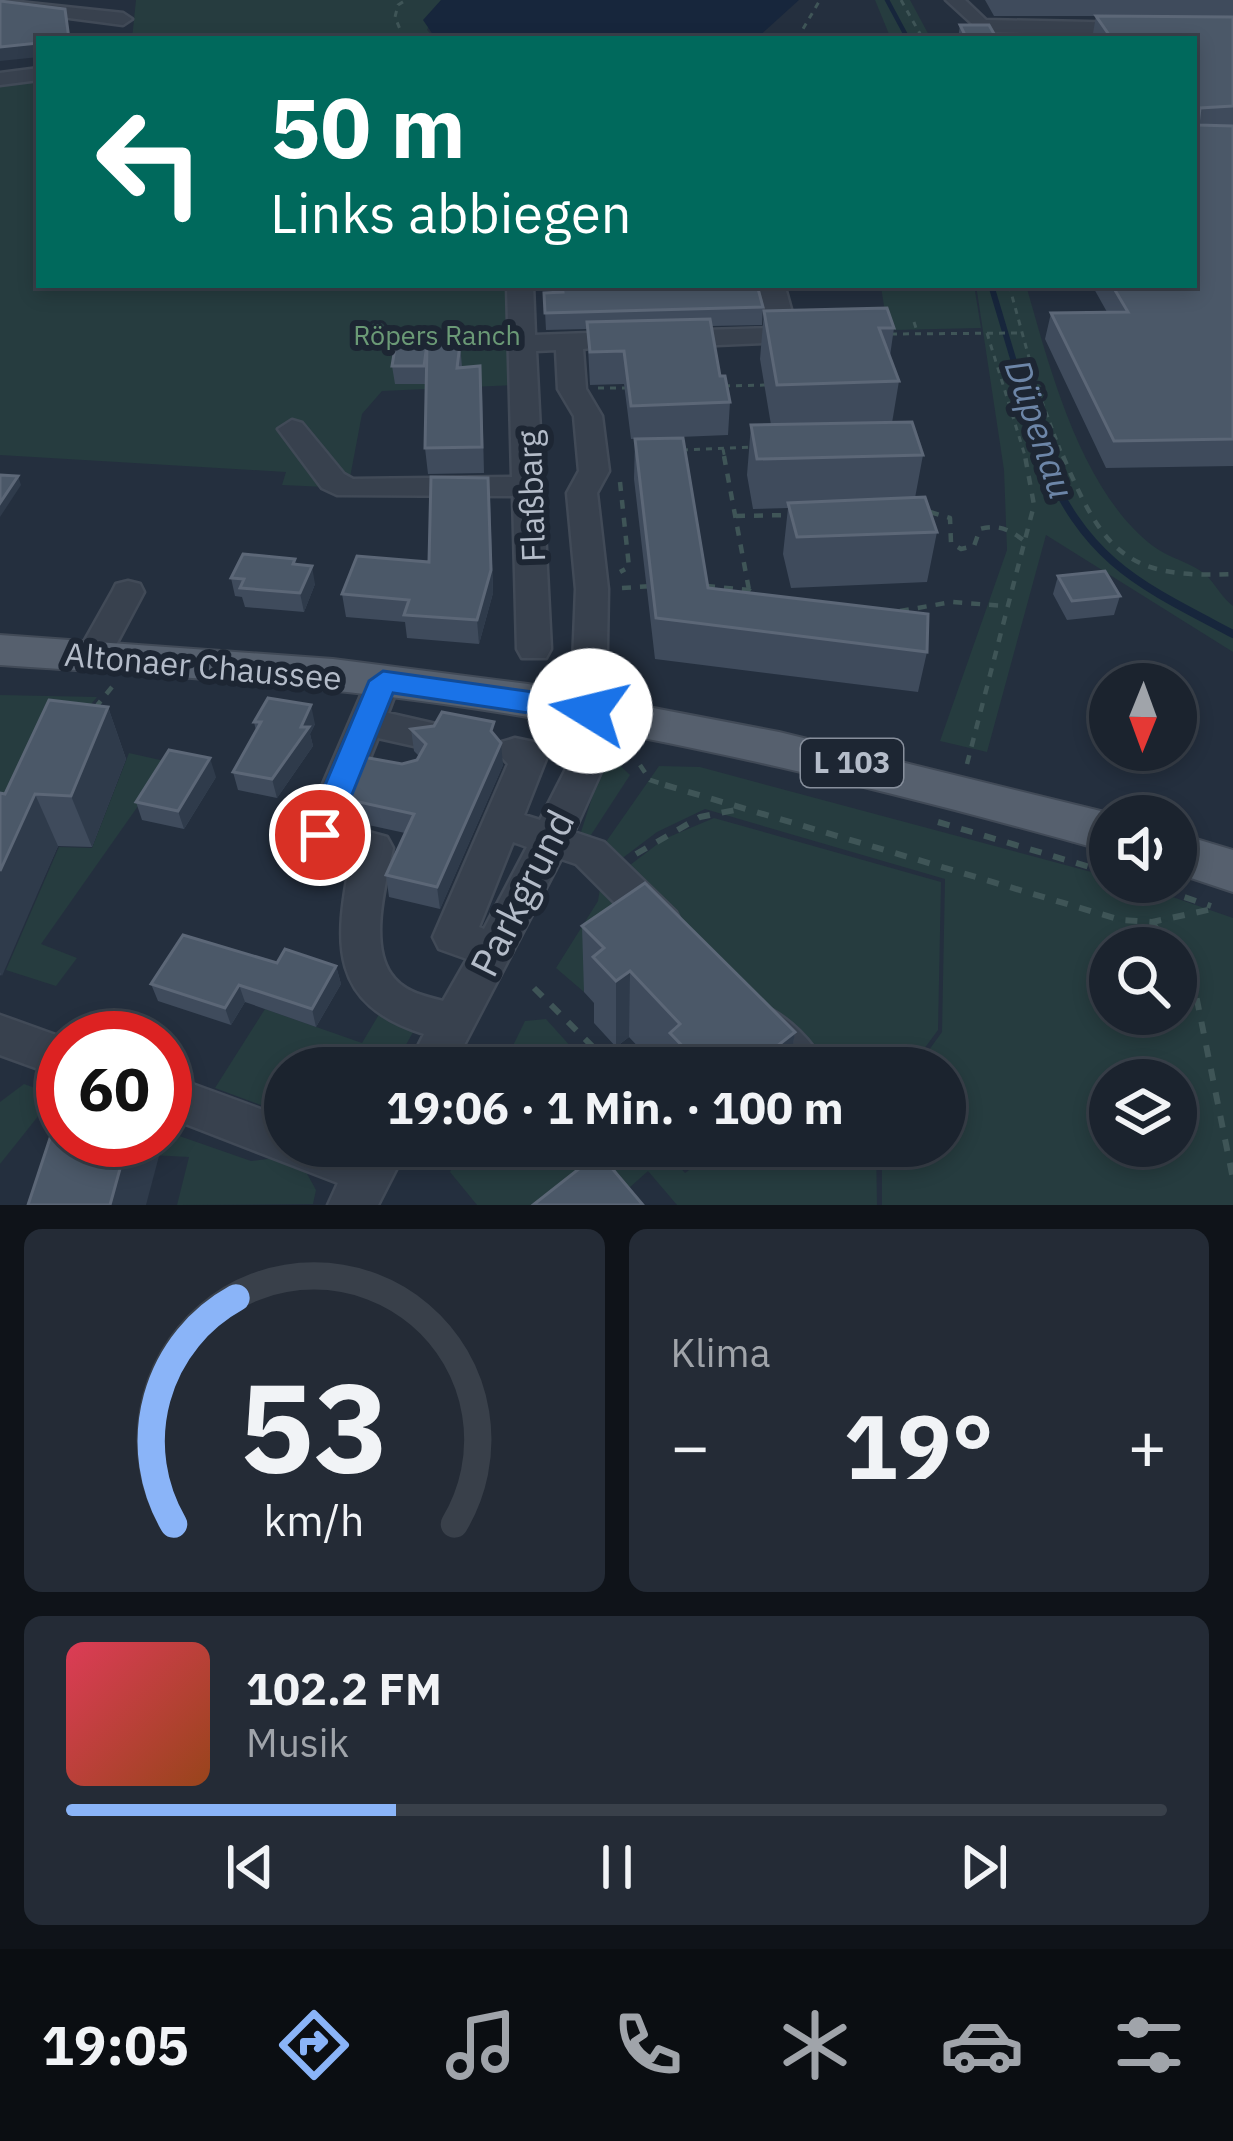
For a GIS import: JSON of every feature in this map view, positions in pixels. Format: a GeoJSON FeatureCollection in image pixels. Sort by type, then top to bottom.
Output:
{"type":"FeatureCollection","features":[{"type":"Feature","properties":{"kind":"main road","name":"Altonaer Chaussee"},"geometry":{"type":"LineString","coordinates":[[0,650],[385,735],[590,711],[876,769],[1089,826]]}},
{"type":"Feature","properties":{"kind":"main road"},"geometry":{"type":"LineString","coordinates":[[1197,868],[1225,889]]}},
{"type":"Feature","properties":{"kind":"street"},"geometry":{"type":"LineString","coordinates":[[956,0],[981,26],[1013,33],[1164,28]]}},
{"type":"Feature","properties":{"kind":"street"},"geometry":{"type":"LineString","coordinates":[[0,4],[124,19]]}},
{"type":"Feature","properties":{"kind":"street"},"geometry":{"type":"LineString","coordinates":[[0,79],[36,74]]}},
{"type":"Feature","properties":{"kind":"street","name":"Flaßbarg"},"geometry":{"type":"LineString","coordinates":[[520,288],[534,649]]}},
{"type":"Feature","properties":{"kind":"street"},"geometry":{"type":"LineString","coordinates":[[773,291],[785,336]]}},
{"type":"Feature","properties":{"kind":"street"},"geometry":{"type":"LineString","coordinates":[[524,343],[827,335]]}},
{"type":"Feature","properties":{"kind":"street","name":"Flaßbarg"},"geometry":{"type":"LineString","coordinates":[[568,342],[572,389],[588,416],[595,471],[582,493],[592,585],[590,711]]}},
{"type":"Feature","properties":{"kind":"street"},"geometry":{"type":"LineString","coordinates":[[292,429],[333,481],[348,488],[530,486]]}},
{"type":"Feature","properties":{"kind":"street"},"geometry":{"type":"LineString","coordinates":[[535,590],[592,585]]}},
{"type":"Feature","properties":{"kind":"street"},"geometry":{"type":"LineString","coordinates":[[102,671],[128,592]]}},
{"type":"Feature","properties":{"kind":"street","name":"Parkgrund"},"geometry":{"type":"LineString","coordinates":[[440,1047],[587,763],[590,711]]}},
{"type":"Feature","properties":{"kind":"street"},"geometry":{"type":"LineString","coordinates":[[385,735],[320,835],[373,848],[358,920],[373,982],[389,1001],[453,1024]]}},
{"type":"Feature","properties":{"kind":"street"},"geometry":{"type":"LineString","coordinates":[[494,950],[454,938],[510,781],[549,842],[590,853],[691,954]]}},
{"type":"Feature","properties":{"kind":"street"},"geometry":{"type":"LineString","coordinates":[[740,1003],[783,1047]]}},
{"type":"Feature","properties":{"kind":"street"},"geometry":{"type":"LineString","coordinates":[[0,1035],[36,1048]]}},
{"type":"Feature","properties":{"kind":"street"},"geometry":{"type":"LineString","coordinates":[[192,1105],[264,1132]]}},
{"type":"Feature","properties":{"kind":"path"},"geometry":{"type":"LineString","coordinates":[[403,36],[395,17],[398,4],[406,0]]}},
{"type":"Feature","properties":{"kind":"path"},"geometry":{"type":"LineString","coordinates":[[799,36],[820,0]]}},
{"type":"Feature","properties":{"kind":"path"},"geometry":{"type":"LineString","coordinates":[[901,0],[921,36]]}},
{"type":"Feature","properties":{"kind":"path"},"geometry":{"type":"LineString","coordinates":[[1010,288],[1018,333],[1091,518],[1133,562],[1154,572],[1233,574]]}},
{"type":"Feature","properties":{"kind":"path"},"geometry":{"type":"LineString","coordinates":[[914,322],[918,334]]}},
{"type":"Feature","properties":{"kind":"path"},"geometry":{"type":"LineString","coordinates":[[967,764],[1034,505],[1032,478],[990,333]]}},
{"type":"Feature","properties":{"kind":"path"},"geometry":{"type":"LineString","coordinates":[[891,334],[1018,333]]}},
{"type":"Feature","properties":{"kind":"path"},"geometry":{"type":"LineString","coordinates":[[713,386],[777,385]]}},
{"type":"Feature","properties":{"kind":"path"},"geometry":{"type":"LineString","coordinates":[[572,389],[643,388]]}},
{"type":"Feature","properties":{"kind":"path"},"geometry":{"type":"LineString","coordinates":[[681,450],[768,447]]}},
{"type":"Feature","properties":{"kind":"path"},"geometry":{"type":"LineString","coordinates":[[723,448],[749,590]]}},
{"type":"Feature","properties":{"kind":"path"},"geometry":{"type":"LineString","coordinates":[[592,585],[629,567],[617,453],[593,454]]}},
{"type":"Feature","properties":{"kind":"path"},"geometry":{"type":"LineString","coordinates":[[931,512],[950,518],[951,543],[961,550],[974,546],[980,529],[990,526],[1010,530],[1023,540]]}},
{"type":"Feature","properties":{"kind":"path"},"geometry":{"type":"LineString","coordinates":[[736,516],[801,515]]}},
{"type":"Feature","properties":{"kind":"path"},"geometry":{"type":"LineString","coordinates":[[592,585],[671,586]]}},
{"type":"Feature","properties":{"kind":"path"},"geometry":{"type":"LineString","coordinates":[[692,585],[749,590],[761,598]]}},
{"type":"Feature","properties":{"kind":"path"},"geometry":{"type":"LineString","coordinates":[[894,613],[932,601],[958,599],[1005,606]]}},
{"type":"Feature","properties":{"kind":"path"},"geometry":{"type":"LineString","coordinates":[[84,721],[102,671]]}},
{"type":"Feature","properties":{"kind":"path"},"geometry":{"type":"LineString","coordinates":[[640,765],[650,780],[1121,920],[1152,922],[1225,889]]}},
{"type":"Feature","properties":{"kind":"path"},"geometry":{"type":"LineString","coordinates":[[610,872],[662,835],[700,817],[745,808]]}},
{"type":"Feature","properties":{"kind":"path"},"geometry":{"type":"LineString","coordinates":[[926,819],[1089,867]]}},
{"type":"Feature","properties":{"kind":"path"},"geometry":{"type":"LineString","coordinates":[[1152,922],[1155,927]]}},
{"type":"Feature","properties":{"kind":"path"},"geometry":{"type":"LineString","coordinates":[[534,988],[593,1047]]}},
{"type":"Feature","properties":{"kind":"path"},"geometry":{"type":"LineString","coordinates":[[1197,1000],[1233,1179]]}},
{"type":"Feature","properties":{"kind":"green space"},"geometry":{"type":"Polygon","coordinates":[[[136,0],[441,0],[427,30],[433,36],[132,36],[136,0]]]}},
{"type":"Feature","properties":{"kind":"green space"},"geometry":{"type":"Polygon","coordinates":[[[875,0],[910,0],[929,36],[890,36],[875,0]]]}},
{"type":"Feature","properties":{"kind":"green space","name":"Röpers Ranch"},"geometry":{"type":"Polygon","coordinates":[[[36,78],[36,288],[512,288],[518,385],[382,391],[362,414],[348,488],[282,485],[286,472],[0,455],[0,82],[36,78]]]}},
{"type":"Feature","properties":{"kind":"green space"},"geometry":{"type":"Polygon","coordinates":[[[881,288],[974,288],[981,328],[893,330],[887,325],[881,288]]]}},
{"type":"Feature","properties":{"kind":"green space"},"geometry":{"type":"Polygon","coordinates":[[[976,288],[1027,288],[1072,426],[1106,494],[1153,546],[1203,573],[1233,606],[1233,652],[1046,535],[987,752],[940,741],[1007,550],[1004,470],[976,288]]]}},
{"type":"Feature","properties":{"kind":"green space"},"geometry":{"type":"Polygon","coordinates":[[[0,695],[97,697],[0,815],[0,695]]]}},
{"type":"Feature","properties":{"kind":"green space"},"geometry":{"type":"Polygon","coordinates":[[[129,753],[169,762],[41,944],[77,958],[56,986],[6,970],[59,847],[92,848],[129,753]]]}},
{"type":"Feature","properties":{"kind":"green space"},"geometry":{"type":"Polygon","coordinates":[[[614,760],[630,775],[589,838],[581,832],[599,776],[614,760]]]}},
{"type":"Feature","properties":{"kind":"green space"},"geometry":{"type":"Polygon","coordinates":[[[659,766],[700,767],[1089,871],[1089,903],[1190,903],[1233,918],[1233,1205],[882,1205],[882,1167],[966,1167],[966,1047],[931,1047],[942,1032],[945,879],[705,809],[657,832],[616,863],[601,849],[659,766]]]}},
{"type":"Feature","properties":{"kind":"green space"},"geometry":{"type":"Polygon","coordinates":[[[714,818],[941,882],[938,1030],[925,1047],[787,1047],[643,951],[584,992],[556,968],[598,901],[600,888],[664,839],[714,818]]]}},
{"type":"Feature","properties":{"kind":"green space"},"geometry":{"type":"Polygon","coordinates":[[[265,1009],[362,1043],[381,1011],[417,1025],[405,1047],[264,1047],[264,1106],[215,1088],[265,1009]]]}},
{"type":"Feature","properties":{"kind":"green space"},"geometry":{"type":"Polygon","coordinates":[[[546,1019],[571,1047],[512,1047],[525,1021],[546,1019]]]}},
{"type":"Feature","properties":{"kind":"green space"},"geometry":{"type":"Polygon","coordinates":[[[24,1084],[36,1088],[36,1119],[0,1164],[0,1102],[24,1084]]]}},
{"type":"Feature","properties":{"kind":"green space"},"geometry":{"type":"Polygon","coordinates":[[[192,1140],[251,1161],[264,1159],[264,1167],[298,1167],[305,1170],[316,1190],[313,1204],[177,1205],[186,1167],[192,1167],[192,1140]]]}},
{"type":"Feature","properties":{"kind":"green space"},"geometry":{"type":"Polygon","coordinates":[[[452,1167],[679,1167],[685,1173],[693,1167],[876,1167],[877,1205],[677,1205],[648,1171],[610,1205],[477,1205],[450,1172],[452,1167]]]}},
{"type":"Feature","properties":{"kind":"water"},"geometry":{"type":"Polygon","coordinates":[[[441,0],[799,0],[759,36],[434,36],[423,20],[441,0]]]}},
{"type":"Feature","properties":{"kind":"building"},"geometry":{"type":"Polygon","coordinates":[[[0,1],[65,9],[69,36],[36,36],[36,43],[0,47],[0,1]]]}},
{"type":"Feature","properties":{"kind":"building"},"geometry":{"type":"Polygon","coordinates":[[[1096,16],[1233,17],[1233,106],[1200,108],[1198,125],[1233,126],[1233,439],[1114,441],[1051,313],[1128,312],[1114,288],[1197,288],[1197,36],[1110,36],[1096,16]]]}},
{"type":"Feature","properties":{"kind":"building"},"geometry":{"type":"Polygon","coordinates":[[[960,25],[989,25],[995,36],[966,36],[960,25]]]}},
{"type":"Feature","properties":{"kind":"building"},"geometry":{"type":"Polygon","coordinates":[[[562,288],[758,288],[763,307],[545,313],[544,293],[563,292],[562,288]]]}},
{"type":"Feature","properties":{"kind":"building"},"geometry":{"type":"Polygon","coordinates":[[[887,308],[894,328],[879,328],[899,381],[777,385],[764,311],[887,308]]]}},
{"type":"Feature","properties":{"kind":"building"},"geometry":{"type":"Polygon","coordinates":[[[710,319],[720,376],[725,376],[730,402],[631,406],[624,351],[590,352],[587,322],[710,319]]]}},
{"type":"Feature","properties":{"kind":"building"},"geometry":{"type":"Polygon","coordinates":[[[398,330],[429,330],[424,366],[392,366],[398,330]]]}},
{"type":"Feature","properties":{"kind":"building"},"geometry":{"type":"Polygon","coordinates":[[[460,344],[457,368],[480,366],[482,447],[425,448],[427,345],[460,344]]]}},
{"type":"Feature","properties":{"kind":"building"},"geometry":{"type":"Polygon","coordinates":[[[912,422],[923,455],[757,459],[751,425],[912,422]]]}},
{"type":"Feature","properties":{"kind":"building"},"geometry":{"type":"Polygon","coordinates":[[[683,438],[708,588],[928,614],[927,652],[656,618],[635,439],[683,438]]]}},
{"type":"Feature","properties":{"kind":"building"},"geometry":{"type":"Polygon","coordinates":[[[0,475],[18,476],[0,503],[0,475]]]}},
{"type":"Feature","properties":{"kind":"building"},"geometry":{"type":"Polygon","coordinates":[[[431,477],[488,478],[491,570],[477,620],[404,615],[409,600],[342,594],[357,556],[429,562],[431,477]]]}},
{"type":"Feature","properties":{"kind":"building"},"geometry":{"type":"Polygon","coordinates":[[[925,497],[937,532],[797,537],[788,503],[925,497]]]}},
{"type":"Feature","properties":{"kind":"building"},"geometry":{"type":"Polygon","coordinates":[[[243,554],[295,559],[293,564],[312,566],[300,593],[240,588],[244,579],[231,578],[243,554]]]}},
{"type":"Feature","properties":{"kind":"building"},"geometry":{"type":"Polygon","coordinates":[[[1105,571],[1120,596],[1072,601],[1058,576],[1105,571]]]}},
{"type":"Feature","properties":{"kind":"building"},"geometry":{"type":"Polygon","coordinates":[[[268,698],[311,705],[301,727],[309,727],[272,779],[233,772],[261,722],[254,722],[268,698]]]}},
{"type":"Feature","properties":{"kind":"building"},"geometry":{"type":"Polygon","coordinates":[[[49,700],[108,707],[71,796],[35,794],[0,871],[0,793],[5,794],[49,700]]]}},
{"type":"Feature","properties":{"kind":"building"},"geometry":{"type":"Polygon","coordinates":[[[442,712],[494,722],[491,731],[501,743],[437,887],[386,875],[414,814],[345,799],[363,757],[402,764],[417,760],[426,744],[411,729],[434,726],[442,712]]]}},
{"type":"Feature","properties":{"kind":"building"},"geometry":{"type":"Polygon","coordinates":[[[169,750],[210,758],[178,811],[136,802],[169,750]]]}},
{"type":"Feature","properties":{"kind":"building"},"geometry":{"type":"Polygon","coordinates":[[[645,883],[795,1032],[776,1047],[683,1047],[670,1033],[680,1024],[630,971],[616,981],[593,957],[604,948],[582,926],[645,883]]]}},
{"type":"Feature","properties":{"kind":"building"},"geometry":{"type":"Polygon","coordinates":[[[183,935],[277,963],[285,949],[336,966],[312,1009],[239,985],[225,1008],[151,984],[183,935]]]}},
{"type":"Feature","properties":{"kind":"building"},"geometry":{"type":"Polygon","coordinates":[[[41,1167],[121,1167],[110,1205],[28,1205],[41,1167]]]}},
{"type":"Feature","properties":{"kind":"building"},"geometry":{"type":"Polygon","coordinates":[[[581,1167],[611,1167],[643,1205],[533,1205],[581,1167]]]}},
{"type":"Feature","properties":{"kind":"waterway","name":"Düpenau"},"geometry":{"type":"LineString","coordinates":[[887,0],[906,36]]}},
{"type":"Feature","properties":{"kind":"waterway","name":"Düpenau"},"geometry":{"type":"LineString","coordinates":[[992,288],[1042,457]]}},
{"type":"Feature","properties":{"kind":"waterway","name":"Düpenau"},"geometry":{"type":"LineString","coordinates":[[1042,457],[1077,522],[1118,566],[1233,634]]}},
{"type":"Feature","properties":{"kind":"route"},"geometry":{"type":"LineString","coordinates":[[320,835],[383,681],[590,711]]}}]}
